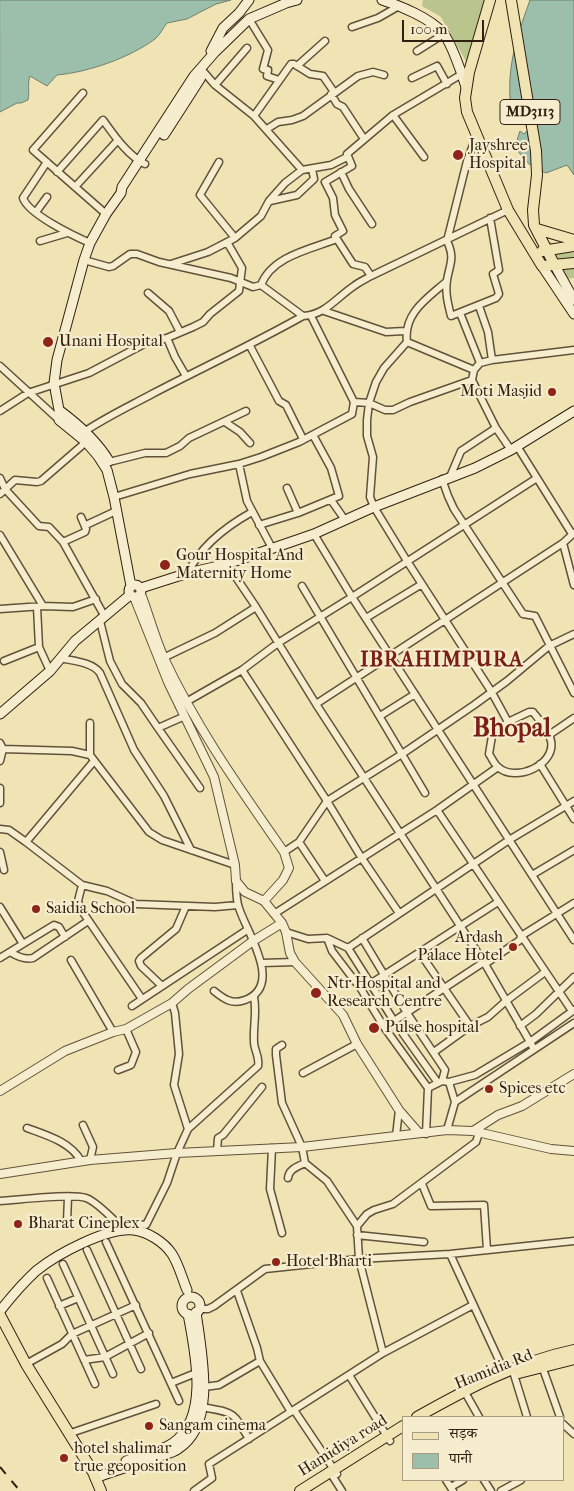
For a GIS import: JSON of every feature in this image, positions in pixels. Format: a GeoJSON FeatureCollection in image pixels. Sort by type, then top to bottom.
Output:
{"type":"FeatureCollection","features":[{"type":"Feature","properties":{"kind":"main road"},"geometry":{"type":"LineString","coordinates":[[136,591],[109,462],[103,451],[59,420],[54,383],[57,360],[90,243],[106,214],[121,193],[122,187],[142,163],[194,76],[206,61],[223,28],[240,14],[249,0]]}},
{"type":"Feature","properties":{"kind":"main road"},"geometry":{"type":"LineString","coordinates":[[206,61],[249,19],[297,0]]}},
{"type":"Feature","properties":{"kind":"main road"},"geometry":{"type":"LineString","coordinates":[[382,0],[400,6],[430,22],[444,34],[466,87]]}},
{"type":"Feature","properties":{"kind":"main road"},"geometry":{"type":"LineString","coordinates":[[490,0],[466,87],[464,98],[467,112],[508,210],[574,314]]}},
{"type":"Feature","properties":{"kind":"main road","name":"MD3113"},"geometry":{"type":"LineString","coordinates":[[511,0],[536,151],[538,175],[533,210],[536,227]]}},
{"type":"Feature","properties":{"kind":"main road"},"geometry":{"type":"LineString","coordinates":[[536,227],[574,240]]}},
{"type":"Feature","properties":{"kind":"main road"},"geometry":{"type":"LineString","coordinates":[[536,227],[574,300]]}},
{"type":"Feature","properties":{"kind":"main road"},"geometry":{"type":"LineString","coordinates":[[534,252],[574,246]]}},
{"type":"Feature","properties":{"kind":"main road"},"geometry":{"type":"LineString","coordinates":[[542,266],[574,263]]}},
{"type":"Feature","properties":{"kind":"main road"},"geometry":{"type":"LineString","coordinates":[[59,410],[83,436],[107,470],[117,496],[116,511],[136,591]]}},
{"type":"Feature","properties":{"kind":"main road"},"geometry":{"type":"LineString","coordinates":[[0,714],[50,671],[75,641],[136,591],[188,573],[227,564],[314,534],[374,507],[475,468],[514,448],[574,411]]}},
{"type":"Feature","properties":{"kind":"main road"},"geometry":{"type":"LineString","coordinates":[[0,1311],[13,1294],[38,1270],[71,1248],[118,1231],[134,1230],[154,1237],[163,1244],[177,1262],[189,1299]]}},
{"type":"Feature","properties":{"kind":"main road"},"geometry":{"type":"LineString","coordinates":[[189,1299],[182,1307],[184,1312],[194,1312]]}},
{"type":"Feature","properties":{"kind":"main road"},"geometry":{"type":"LineString","coordinates":[[177,1444],[190,1423],[198,1387],[194,1312],[198,1302],[189,1299]]}},
{"type":"Feature","properties":{"kind":"main road"},"geometry":{"type":"LineString","coordinates":[[94,1475],[190,1438],[198,1423],[204,1387],[194,1312]]}},
{"type":"Feature","properties":{"kind":"main road"},"geometry":{"type":"LineString","coordinates":[[0,1315],[26,1364],[102,1491]]}},
{"type":"Feature","properties":{"kind":"main road"},"geometry":{"type":"LineString","coordinates":[[419,1416],[470,1388],[540,1358],[574,1350]]}},
{"type":"Feature","properties":{"kind":"main road","name":"Hamidia Rd"},"geometry":{"type":"LineString","coordinates":[[430,1416],[510,1371],[574,1359]]}},
{"type":"Feature","properties":{"kind":"main road","name":"Hamidiya road"},"geometry":{"type":"LineString","coordinates":[[300,1491],[335,1473],[389,1438],[402,1427]]}},
{"type":"Feature","properties":{"kind":"main road"},"geometry":{"type":"LineString","coordinates":[[389,1438],[402,1433]]}},
{"type":"Feature","properties":{"kind":"main road"},"geometry":{"type":"LineString","coordinates":[[311,1491],[335,1473]]}},
{"type":"Feature","properties":{"kind":"street"},"geometry":{"type":"LineString","coordinates":[[352,27],[378,18],[400,6]]}},
{"type":"Feature","properties":{"kind":"street"},"geometry":{"type":"LineString","coordinates":[[249,19],[268,50],[263,69],[268,70],[267,76],[279,80]]}},
{"type":"Feature","properties":{"kind":"street"},"geometry":{"type":"LineString","coordinates":[[417,51],[444,34]]}},
{"type":"Feature","properties":{"kind":"street"},"geometry":{"type":"LineString","coordinates":[[297,66],[325,41]]}},
{"type":"Feature","properties":{"kind":"street"},"geometry":{"type":"LineString","coordinates":[[216,85],[247,48]]}},
{"type":"Feature","properties":{"kind":"street"},"geometry":{"type":"LineString","coordinates":[[254,116],[291,64],[310,74],[323,76],[337,104],[343,107],[364,138]]}},
{"type":"Feature","properties":{"kind":"street"},"geometry":{"type":"LineString","coordinates":[[412,78],[437,66],[447,84]]}},
{"type":"Feature","properties":{"kind":"street"},"geometry":{"type":"LineString","coordinates":[[201,69],[216,85],[254,116],[302,170]]}},
{"type":"Feature","properties":{"kind":"street"},"geometry":{"type":"LineString","coordinates":[[267,129],[278,122],[303,116],[332,93],[358,76],[373,72],[384,75]]}},
{"type":"Feature","properties":{"kind":"street"},"geometry":{"type":"LineString","coordinates":[[171,264],[208,252],[235,238],[261,216],[269,201],[285,183],[302,170],[332,165],[347,157],[347,154],[364,138],[393,115],[462,74]]}},
{"type":"Feature","properties":{"kind":"street"},"geometry":{"type":"LineString","coordinates":[[83,93],[33,150],[106,214]]}},
{"type":"Feature","properties":{"kind":"street"},"geometry":{"type":"LineString","coordinates":[[393,115],[424,157]]}},
{"type":"Feature","properties":{"kind":"street"},"geometry":{"type":"LineString","coordinates":[[57,172],[103,120],[118,140],[142,163]]}},
{"type":"Feature","properties":{"kind":"street"},"geometry":{"type":"LineString","coordinates":[[476,137],[467,161],[447,240],[453,258],[447,281],[446,300],[451,316],[479,306],[496,298],[499,294],[493,274],[499,270],[490,218]]}},
{"type":"Feature","properties":{"kind":"street"},"geometry":{"type":"LineString","coordinates":[[75,187],[118,140]]}},
{"type":"Feature","properties":{"kind":"street"},"geometry":{"type":"LineString","coordinates":[[347,157],[352,166],[325,182],[333,198],[335,215],[343,231],[335,236],[353,264],[365,267],[371,276]]}},
{"type":"Feature","properties":{"kind":"street"},"geometry":{"type":"LineString","coordinates":[[47,162],[23,198],[24,201],[36,212],[67,233],[90,243]]}},
{"type":"Feature","properties":{"kind":"street"},"geometry":{"type":"LineString","coordinates":[[219,162],[200,195],[235,238]]}},
{"type":"Feature","properties":{"kind":"street"},"geometry":{"type":"LineString","coordinates":[[269,201],[297,195],[314,179],[312,169]]}},
{"type":"Feature","properties":{"kind":"street"},"geometry":{"type":"LineString","coordinates":[[341,172],[349,189],[372,224]]}},
{"type":"Feature","properties":{"kind":"street"},"geometry":{"type":"LineString","coordinates":[[36,212],[46,197]]}},
{"type":"Feature","properties":{"kind":"street"},"geometry":{"type":"LineString","coordinates":[[0,494],[15,480],[41,481],[83,436],[101,421],[186,376],[250,346],[303,316],[311,316],[324,311],[353,287],[371,276],[508,210]]}},
{"type":"Feature","properties":{"kind":"street"},"geometry":{"type":"LineString","coordinates":[[40,241],[67,233]]}},
{"type":"Feature","properties":{"kind":"street"},"geometry":{"type":"LineString","coordinates":[[84,260],[109,266],[130,254],[138,254],[231,278],[239,283],[253,287],[261,285],[271,270],[286,258],[337,239]]}},
{"type":"Feature","properties":{"kind":"street"},"geometry":{"type":"LineString","coordinates":[[0,411],[28,393],[89,372],[146,343],[167,338],[203,322],[239,291],[242,268],[227,242]]}},
{"type":"Feature","properties":{"kind":"street"},"geometry":{"type":"LineString","coordinates":[[407,342],[405,331],[412,313],[447,281]]}},
{"type":"Feature","properties":{"kind":"street"},"geometry":{"type":"LineString","coordinates":[[261,285],[303,316]]}},
{"type":"Feature","properties":{"kind":"street"},"geometry":{"type":"LineString","coordinates":[[148,293],[169,311],[180,332]]}},
{"type":"Feature","properties":{"kind":"street"},"geometry":{"type":"LineString","coordinates":[[479,306],[488,332],[492,360]]}},
{"type":"Feature","properties":{"kind":"street"},"geometry":{"type":"LineString","coordinates":[[324,311],[386,332],[405,331]]}},
{"type":"Feature","properties":{"kind":"street"},"geometry":{"type":"LineString","coordinates":[[460,313],[480,363]]}},
{"type":"Feature","properties":{"kind":"street"},"geometry":{"type":"LineString","coordinates":[[117,496],[190,474],[239,464],[261,457],[313,435],[352,414],[354,402],[311,316]]}},
{"type":"Feature","properties":{"kind":"street"},"geometry":{"type":"LineString","coordinates":[[167,338],[186,376]]}},
{"type":"Feature","properties":{"kind":"street"},"geometry":{"type":"LineString","coordinates":[[407,342],[474,370]]}},
{"type":"Feature","properties":{"kind":"street"},"geometry":{"type":"LineString","coordinates":[[407,342],[384,368],[376,382],[369,404],[367,436],[372,456],[370,497],[374,507],[407,561],[491,691],[508,722]]}},
{"type":"Feature","properties":{"kind":"street"},"geometry":{"type":"LineString","coordinates":[[250,346],[279,402],[286,405],[303,439]]}},
{"type":"Feature","properties":{"kind":"street"},"geometry":{"type":"LineString","coordinates":[[316,704],[503,582],[525,570],[541,556],[563,544],[573,534],[537,478],[496,428],[472,380],[474,370],[480,363],[574,350]]}},
{"type":"Feature","properties":{"kind":"street"},"geometry":{"type":"LineString","coordinates":[[1,370],[59,420]]}},
{"type":"Feature","properties":{"kind":"street"},"geometry":{"type":"LineString","coordinates":[[354,402],[369,404],[385,410],[393,410],[472,380]]}},
{"type":"Feature","properties":{"kind":"street"},"geometry":{"type":"LineString","coordinates":[[109,462],[145,453],[166,453],[180,446],[189,438],[246,411]]}},
{"type":"Feature","properties":{"kind":"street"},"geometry":{"type":"LineString","coordinates":[[225,422],[240,432],[250,443]]}},
{"type":"Feature","properties":{"kind":"street"},"geometry":{"type":"LineString","coordinates":[[496,428],[461,451],[446,478],[448,496],[523,614],[535,616],[574,693]]}},
{"type":"Feature","properties":{"kind":"street"},"geometry":{"type":"LineString","coordinates":[[259,525],[298,513],[336,498],[339,494],[331,468],[313,435]]}},
{"type":"Feature","properties":{"kind":"street"},"geometry":{"type":"LineString","coordinates":[[239,464],[247,501],[272,548]]}},
{"type":"Feature","properties":{"kind":"street"},"geometry":{"type":"LineString","coordinates":[[0,478],[5,489],[39,526],[48,527],[63,542],[96,600],[102,619],[110,661],[122,684],[141,704],[200,788]]}},
{"type":"Feature","properties":{"kind":"street"},"geometry":{"type":"LineString","coordinates":[[182,704],[242,670],[278,643],[537,478]]}},
{"type":"Feature","properties":{"kind":"street"},"geometry":{"type":"LineString","coordinates":[[287,488],[298,513]]}},
{"type":"Feature","properties":{"kind":"street"},"geometry":{"type":"LineString","coordinates":[[331,500],[345,520]]}},
{"type":"Feature","properties":{"kind":"street"},"geometry":{"type":"LineString","coordinates":[[86,525],[116,511]]}},
{"type":"Feature","properties":{"kind":"street"},"geometry":{"type":"LineString","coordinates":[[188,573],[193,562],[220,534],[252,512]]}},
{"type":"Feature","properties":{"kind":"street"},"geometry":{"type":"LineString","coordinates":[[63,542],[84,532],[86,525],[81,516]]}},
{"type":"Feature","properties":{"kind":"street"},"geometry":{"type":"LineString","coordinates":[[314,534],[352,597],[574,940]]}},
{"type":"Feature","properties":{"kind":"street"},"geometry":{"type":"LineString","coordinates":[[0,535],[40,606],[39,647],[50,671]]}},
{"type":"Feature","properties":{"kind":"street"},"geometry":{"type":"LineString","coordinates":[[563,544],[574,585]]}},
{"type":"Feature","properties":{"kind":"street"},"geometry":{"type":"LineString","coordinates":[[227,564],[485,963],[534,1049]]}},
{"type":"Feature","properties":{"kind":"street"},"geometry":{"type":"LineString","coordinates":[[366,618],[422,584]]}},
{"type":"Feature","properties":{"kind":"street"},"geometry":{"type":"LineString","coordinates":[[302,586],[426,793]]}},
{"type":"Feature","properties":{"kind":"street"},"geometry":{"type":"LineString","coordinates":[[136,591],[161,659],[182,704],[205,732],[226,768],[284,852],[288,868],[283,880],[264,901]]}},
{"type":"Feature","properties":{"kind":"street"},"geometry":{"type":"LineString","coordinates":[[0,609],[40,606],[73,607],[96,600]]}},
{"type":"Feature","properties":{"kind":"street"},"geometry":{"type":"LineString","coordinates":[[161,659],[215,633],[256,607]]}},
{"type":"Feature","properties":{"kind":"street"},"geometry":{"type":"LineString","coordinates":[[284,852],[300,842],[327,801],[402,754],[507,681],[549,646],[574,634]]}},
{"type":"Feature","properties":{"kind":"street"},"geometry":{"type":"LineString","coordinates":[[4,661],[39,647]]}},
{"type":"Feature","properties":{"kind":"street"},"geometry":{"type":"LineString","coordinates":[[60,658],[90,665],[100,672],[134,750],[164,796],[191,850]]}},
{"type":"Feature","properties":{"kind":"street"},"geometry":{"type":"LineString","coordinates":[[242,670],[361,857],[399,913]]}},
{"type":"Feature","properties":{"kind":"street"},"geometry":{"type":"LineString","coordinates":[[380,716],[415,694]]}},
{"type":"Feature","properties":{"kind":"street"},"geometry":{"type":"LineString","coordinates":[[182,704],[184,716],[214,777],[234,865],[238,905],[262,963],[260,992],[254,997],[241,1002],[227,1001],[214,991]]}},
{"type":"Feature","properties":{"kind":"street"},"geometry":{"type":"LineString","coordinates":[[533,712],[549,735],[552,743],[552,752],[540,764],[524,773],[511,773],[498,767],[489,754],[492,736],[508,722],[533,712]]}},
{"type":"Feature","properties":{"kind":"street"},"geometry":{"type":"LineString","coordinates":[[158,728],[184,716]]}},
{"type":"Feature","properties":{"kind":"street"},"geometry":{"type":"LineString","coordinates":[[549,735],[574,718]]}},
{"type":"Feature","properties":{"kind":"street"},"geometry":{"type":"LineString","coordinates":[[26,842],[92,758],[90,723]]}},
{"type":"Feature","properties":{"kind":"street"},"geometry":{"type":"LineString","coordinates":[[195,737],[205,732]]}},
{"type":"Feature","properties":{"kind":"street"},"geometry":{"type":"LineString","coordinates":[[0,761],[1,746],[72,751],[92,758],[149,832],[162,840],[234,865]]}},
{"type":"Feature","properties":{"kind":"street"},"geometry":{"type":"LineString","coordinates":[[540,764],[574,819]]}},
{"type":"Feature","properties":{"kind":"street"},"geometry":{"type":"LineString","coordinates":[[274,914],[437,810],[498,767]]}},
{"type":"Feature","properties":{"kind":"street"},"geometry":{"type":"LineString","coordinates":[[0,788],[0,803]]}},
{"type":"Feature","properties":{"kind":"street"},"geometry":{"type":"LineString","coordinates":[[348,948],[509,840],[574,800]]}},
{"type":"Feature","properties":{"kind":"street"},"geometry":{"type":"LineString","coordinates":[[428,1088],[443,1082],[475,1075],[530,1042],[573,1011],[437,810]]}},
{"type":"Feature","properties":{"kind":"street"},"geometry":{"type":"LineString","coordinates":[[0,829],[9,830],[82,885],[107,891],[136,904],[215,908],[238,905]]}},
{"type":"Feature","properties":{"kind":"street"},"geometry":{"type":"LineString","coordinates":[[300,842],[326,881]]}},
{"type":"Feature","properties":{"kind":"street"},"geometry":{"type":"LineString","coordinates":[[532,876],[574,850]]}},
{"type":"Feature","properties":{"kind":"street"},"geometry":{"type":"LineString","coordinates":[[0,852],[4,870]]}},
{"type":"Feature","properties":{"kind":"street"},"geometry":{"type":"LineString","coordinates":[[236,881],[246,892],[264,901],[282,923],[286,932],[290,953],[295,962],[343,1015],[357,1044],[399,1110],[422,1133]]}},
{"type":"Feature","properties":{"kind":"street"},"geometry":{"type":"LineString","coordinates":[[82,885],[78,901],[80,908],[142,999]]}},
{"type":"Feature","properties":{"kind":"street"},"geometry":{"type":"LineString","coordinates":[[370,984],[498,902]]}},
{"type":"Feature","properties":{"kind":"street"},"geometry":{"type":"LineString","coordinates":[[394,1021],[574,903]]}},
{"type":"Feature","properties":{"kind":"street"},"geometry":{"type":"LineString","coordinates":[[162,986],[141,966],[139,961],[176,929],[186,906]]}},
{"type":"Feature","properties":{"kind":"street"},"geometry":{"type":"LineString","coordinates":[[0,907],[23,944]]}},
{"type":"Feature","properties":{"kind":"street"},"geometry":{"type":"LineString","coordinates":[[10,952],[27,960],[40,955],[88,921]]}},
{"type":"Feature","properties":{"kind":"street"},"geometry":{"type":"LineString","coordinates":[[0,1091],[65,1051],[113,1032],[126,1029],[172,1003],[188,988],[253,941],[282,923]]}},
{"type":"Feature","properties":{"kind":"street"},"geometry":{"type":"LineString","coordinates":[[0,958],[54,925],[59,927],[65,937]]}},
{"type":"Feature","properties":{"kind":"street"},"geometry":{"type":"LineString","coordinates":[[132,1006],[248,930]]}},
{"type":"Feature","properties":{"kind":"street"},"geometry":{"type":"LineString","coordinates":[[286,932],[308,939],[327,938],[348,948],[394,1021],[443,1082],[455,1102]]}},
{"type":"Feature","properties":{"kind":"street"},"geometry":{"type":"LineString","coordinates":[[327,938],[332,951],[428,1088],[422,1133]]}},
{"type":"Feature","properties":{"kind":"street"},"geometry":{"type":"LineString","coordinates":[[362,938],[407,1013],[445,1070],[443,1082]]}},
{"type":"Feature","properties":{"kind":"street"},"geometry":{"type":"LineString","coordinates":[[420,953],[470,1026]]}},
{"type":"Feature","properties":{"kind":"street"},"geometry":{"type":"LineString","coordinates":[[72,960],[113,1032]]}},
{"type":"Feature","properties":{"kind":"street"},"geometry":{"type":"LineString","coordinates":[[262,963],[295,962]]}},
{"type":"Feature","properties":{"kind":"street"},"geometry":{"type":"LineString","coordinates":[[434,1052],[470,1026],[488,1017],[545,972]]}},
{"type":"Feature","properties":{"kind":"street"},"geometry":{"type":"LineString","coordinates":[[520,1026],[536,1014],[574,977]]}},
{"type":"Feature","properties":{"kind":"street"},"geometry":{"type":"LineString","coordinates":[[0,1201],[68,1197],[86,1198],[116,1222],[146,1224],[167,1184],[177,1153],[188,1129],[258,1066],[260,1061],[254,1043],[256,1004],[254,997]]}},
{"type":"Feature","properties":{"kind":"street"},"geometry":{"type":"LineString","coordinates":[[172,1003],[175,1013],[179,1054],[174,1085],[188,1129]]}},
{"type":"Feature","properties":{"kind":"street"},"geometry":{"type":"LineString","coordinates":[[447,1130],[455,1102],[574,1023]]}},
{"type":"Feature","properties":{"kind":"street"},"geometry":{"type":"LineString","coordinates":[[118,1070],[131,1065],[136,1052],[126,1029]]}},
{"type":"Feature","properties":{"kind":"street"},"geometry":{"type":"LineString","coordinates":[[282,1044],[276,1049],[282,1103],[302,1147],[305,1163],[327,1181],[357,1226],[359,1259],[383,1353]]}},
{"type":"Feature","properties":{"kind":"street"},"geometry":{"type":"LineString","coordinates":[[303,1073],[357,1044]]}},
{"type":"Feature","properties":{"kind":"street"},"geometry":{"type":"LineString","coordinates":[[476,1132],[498,1115],[522,1106],[574,1074]]}},
{"type":"Feature","properties":{"kind":"street"},"geometry":{"type":"LineString","coordinates":[[217,1151],[218,1138],[223,1135],[262,1087]]}},
{"type":"Feature","properties":{"kind":"street"},"geometry":{"type":"LineString","coordinates":[[396,1136],[399,1110]]}},
{"type":"Feature","properties":{"kind":"street"},"geometry":{"type":"LineString","coordinates":[[83,1124],[93,1147],[90,1160]]}},
{"type":"Feature","properties":{"kind":"street"},"geometry":{"type":"LineString","coordinates":[[27,1128],[52,1137],[76,1152],[80,1162]]}},
{"type":"Feature","properties":{"kind":"street"},"geometry":{"type":"LineString","coordinates":[[0,1174],[90,1160],[177,1153],[302,1147],[447,1130],[476,1132],[574,1151]]}},
{"type":"Feature","properties":{"kind":"street"},"geometry":{"type":"LineString","coordinates":[[357,1226],[367,1214],[393,1204],[476,1142],[476,1132]]}},
{"type":"Feature","properties":{"kind":"street"},"geometry":{"type":"LineString","coordinates":[[272,1148],[270,1190],[282,1233]]}},
{"type":"Feature","properties":{"kind":"street"},"geometry":{"type":"LineString","coordinates":[[288,1178],[292,1170],[305,1163]]}},
{"type":"Feature","properties":{"kind":"street"},"geometry":{"type":"LineString","coordinates":[[422,1184],[431,1206],[484,1205],[487,1250]]}},
{"type":"Feature","properties":{"kind":"street"},"geometry":{"type":"LineString","coordinates":[[67,1222],[68,1197]]}},
{"type":"Feature","properties":{"kind":"street"},"geometry":{"type":"LineString","coordinates":[[357,1235],[424,1242]]}},
{"type":"Feature","properties":{"kind":"street"},"geometry":{"type":"LineString","coordinates":[[194,1312],[208,1309],[265,1269],[359,1259],[450,1254],[574,1241]]}},
{"type":"Feature","properties":{"kind":"street"},"geometry":{"type":"LineString","coordinates":[[106,1242],[179,1401]]}},
{"type":"Feature","properties":{"kind":"street"},"geometry":{"type":"LineString","coordinates":[[87,1250],[141,1369]]}},
{"type":"Feature","properties":{"kind":"street"},"geometry":{"type":"LineString","coordinates":[[450,1254],[473,1304],[510,1371],[527,1416]]}},
{"type":"Feature","properties":{"kind":"street"},"geometry":{"type":"LineString","coordinates":[[63,1264],[113,1374]]}},
{"type":"Feature","properties":{"kind":"street"},"geometry":{"type":"LineString","coordinates":[[46,1278],[95,1384]]}},
{"type":"Feature","properties":{"kind":"street"},"geometry":{"type":"LineString","coordinates":[[236,1291],[260,1361],[335,1473],[342,1491]]}},
{"type":"Feature","properties":{"kind":"street"},"geometry":{"type":"LineString","coordinates":[[59,1306],[78,1298]]}},
{"type":"Feature","properties":{"kind":"street"},"geometry":{"type":"LineString","coordinates":[[194,1491],[212,1478],[209,1464],[383,1353],[473,1304]]}},
{"type":"Feature","properties":{"kind":"street"},"geometry":{"type":"LineString","coordinates":[[26,1364],[62,1344],[72,1334],[136,1305]]}},
{"type":"Feature","properties":{"kind":"street"},"geometry":{"type":"LineString","coordinates":[[84,1360],[105,1357],[148,1333]]}},
{"type":"Feature","properties":{"kind":"street"},"geometry":{"type":"LineString","coordinates":[[204,1387],[219,1386],[260,1361]]}},
{"type":"Feature","properties":{"kind":"street"},"geometry":{"type":"LineString","coordinates":[[542,1366],[560,1416]]}},
{"type":"Feature","properties":{"kind":"street"},"geometry":{"type":"LineString","coordinates":[[171,1383],[196,1373]]}},
{"type":"Feature","properties":{"kind":"street"},"geometry":{"type":"LineString","coordinates":[[349,1375],[389,1438]]}},
{"type":"Feature","properties":{"kind":"street"},"geometry":{"type":"LineString","coordinates":[[466,1394],[478,1416]]}},
{"type":"Feature","properties":{"kind":"street"},"geometry":{"type":"LineString","coordinates":[[68,1434],[156,1404]]}},
{"type":"Feature","properties":{"kind":"street"},"geometry":{"type":"LineString","coordinates":[[202,1407],[232,1413],[238,1418],[249,1438]]}},
{"type":"Feature","properties":{"kind":"street"},"geometry":{"type":"LineString","coordinates":[[564,1425],[574,1434]]}},
{"type":"Feature","properties":{"kind":"street"},"geometry":{"type":"LineString","coordinates":[[452,1489],[462,1481]]}},
{"type":"Feature","properties":{"kind":"street"},"geometry":{"type":"LineString","coordinates":[[500,1491],[518,1481]]}},
{"type":"Feature","properties":{"kind":"green space"},"geometry":{"type":"Polygon","coordinates":[[[423,0],[484,0],[467,63],[441,17],[422,6],[423,0]]]}},
{"type":"Feature","properties":{"kind":"green space"},"geometry":{"type":"Polygon","coordinates":[[[548,241],[574,253],[574,278],[567,279],[547,263],[541,252],[544,242],[548,241]]]}},
{"type":"Feature","properties":{"kind":"water"},"geometry":{"type":"Polygon","coordinates":[[[0,0],[231,0],[216,4],[187,19],[167,23],[155,39],[145,46],[108,63],[82,71],[57,75],[47,86],[30,76],[28,100],[17,103],[0,112],[0,0]]]}},
{"type":"Feature","properties":{"kind":"water"},"geometry":{"type":"Polygon","coordinates":[[[530,0],[574,0],[574,175],[567,165],[546,173],[540,171],[521,156],[515,146],[520,131],[524,134],[528,130],[526,126],[533,120],[528,112],[512,117],[510,100],[513,57],[530,0]]]}},
{"type":"Feature","properties":{"kind":"railway"},"geometry":{"type":"LineString","coordinates":[[0,1467],[20,1491]]}},
{"type":"Feature","properties":{"kind":"place","name":"Jayshree Hospital"},"geometry":{"type":"Point","coordinates":[458,155]}},
{"type":"Feature","properties":{"kind":"place","name":"Unani Hospital"},"geometry":{"type":"Point","coordinates":[48,342]}},
{"type":"Feature","properties":{"kind":"place","name":"Moti Masjid"},"geometry":{"type":"Point","coordinates":[552,392]}},
{"type":"Feature","properties":{"kind":"place","name":"Gour Hospital And Maternity Home"},"geometry":{"type":"Point","coordinates":[165,565]}},
{"type":"Feature","properties":{"kind":"place","name":"Saidia School"},"geometry":{"type":"Point","coordinates":[36,909]}},
{"type":"Feature","properties":{"kind":"place","name":"Ardash Palace Hotel"},"geometry":{"type":"Point","coordinates":[513,947]}},
{"type":"Feature","properties":{"kind":"place","name":"Ntr Hospital and Research Centre"},"geometry":{"type":"Point","coordinates":[316,993]}},
{"type":"Feature","properties":{"kind":"place","name":"Pulse hospital"},"geometry":{"type":"Point","coordinates":[374,1028]}},
{"type":"Feature","properties":{"kind":"place","name":"Spices etc"},"geometry":{"type":"Point","coordinates":[489,1089]}},
{"type":"Feature","properties":{"kind":"place","name":"Bharat Cineplex"},"geometry":{"type":"Point","coordinates":[18,1224]}},
{"type":"Feature","properties":{"kind":"place","name":"Hotel Bharti"},"geometry":{"type":"Point","coordinates":[276,1262]}},
{"type":"Feature","properties":{"kind":"place","name":"Sangam cinema"},"geometry":{"type":"Point","coordinates":[149,1426]}},
{"type":"Feature","properties":{"kind":"place","name":"hotel shalimar true geoposition"},"geometry":{"type":"Point","coordinates":[64,1458]}},
{"type":"Feature","properties":{"kind":"district","name":"IBRAHIMPURA"},"geometry":{"type":"Point","coordinates":[442,661]}},
{"type":"Feature","properties":{"kind":"district","name":"Bhopal"},"geometry":{"type":"Point","coordinates":[512,730]}}]}
